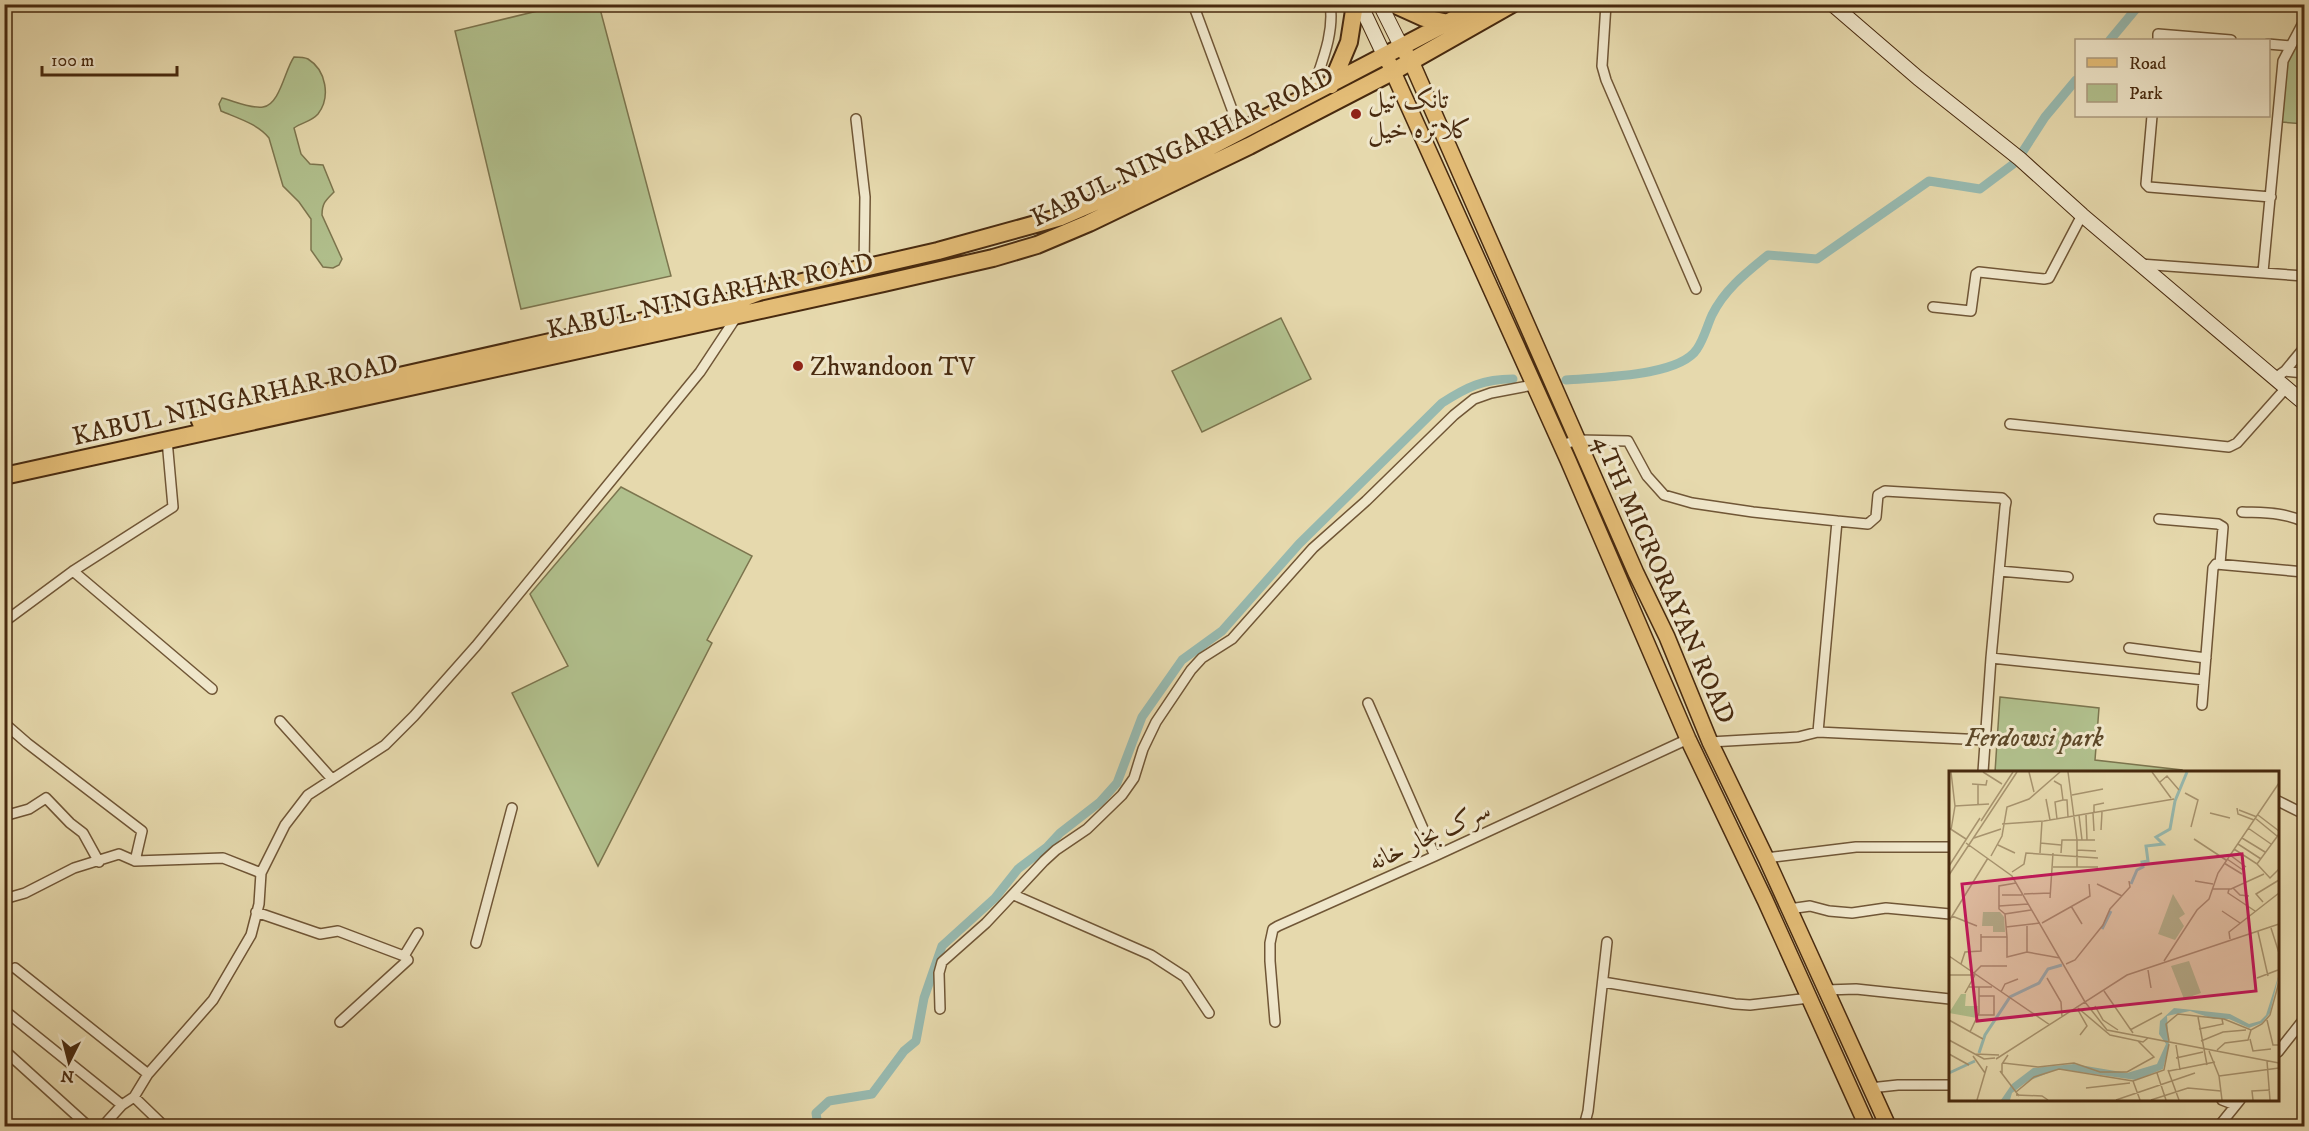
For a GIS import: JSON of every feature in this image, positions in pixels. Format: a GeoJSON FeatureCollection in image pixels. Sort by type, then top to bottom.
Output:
{"type":"FeatureCollection","features":[{"type":"Feature","properties":{"kind":"highway"},"geometry":{"type":"LineString","coordinates":[[1330,85],[1349,42],[1358,4]]}},
{"type":"Feature","properties":{"kind":"highway"},"geometry":{"type":"LineString","coordinates":[[1393,4],[1424,18],[1449,23]]}},
{"type":"Feature","properties":{"kind":"highway","name":"KABUL NINGARHAR ROAD"},"geometry":{"type":"LineString","coordinates":[[4,476],[739,307],[982,260],[1037,245],[1131,204],[1406,55],[1512,4]]}},
{"type":"Feature","properties":{"kind":"highway","name":"KABUL NINGARHAR ROAD"},"geometry":{"type":"LineString","coordinates":[[1406,55],[1475,7]]}},
{"type":"Feature","properties":{"kind":"highway","name":"KABUL NINGARHAR ROAD"},"geometry":{"type":"LineString","coordinates":[[4,464],[680,313],[739,307],[759,292],[938,251],[1061,217],[1148,180],[1330,85],[1389,64]]}},
{"type":"Feature","properties":{"kind":"main road","name":"4TH MICRORAYAN ROAD"},"geometry":{"type":"LineString","coordinates":[[1406,55],[1667,637],[1710,742],[1766,858],[1888,1126]]}},
{"type":"Feature","properties":{"kind":"main road","name":"4TH MICRORAYAN ROAD"},"geometry":{"type":"LineString","coordinates":[[1389,64],[1561,445],[1688,739],[1868,1126]]}},
{"type":"Feature","properties":{"kind":"main road"},"geometry":{"type":"LineString","coordinates":[[1807,992],[1824,984]]}},
{"type":"Feature","properties":{"kind":"street"},"geometry":{"type":"LineString","coordinates":[[1193,4],[1240,130]]}},
{"type":"Feature","properties":{"kind":"street"},"geometry":{"type":"LineString","coordinates":[[1311,94],[1328,39],[1332,15],[1330,4]]}},
{"type":"Feature","properties":{"kind":"street"},"geometry":{"type":"LineString","coordinates":[[1358,4],[1389,64]]}},
{"type":"Feature","properties":{"kind":"street"},"geometry":{"type":"LineString","coordinates":[[1380,4],[1406,55]]}},
{"type":"Feature","properties":{"kind":"street"},"geometry":{"type":"LineString","coordinates":[[1451,4],[1475,7]]}},
{"type":"Feature","properties":{"kind":"street"},"geometry":{"type":"LineString","coordinates":[[1606,4],[1602,66],[1605,80],[1696,289]]}},
{"type":"Feature","properties":{"kind":"street"},"geometry":{"type":"LineString","coordinates":[[1832,4],[1918,78],[2018,158],[2140,264],[2280,375],[2286,388],[2304,403]]}},
{"type":"Feature","properties":{"kind":"street"},"geometry":{"type":"LineString","coordinates":[[2264,272],[2283,61],[2304,21]]}},
{"type":"Feature","properties":{"kind":"street"},"geometry":{"type":"LineString","coordinates":[[2158,39],[2158,34],[2219,39]]}},
{"type":"Feature","properties":{"kind":"street"},"geometry":{"type":"LineString","coordinates":[[2270,44],[2291,46]]}},
{"type":"Feature","properties":{"kind":"street"},"geometry":{"type":"LineString","coordinates":[[2270,93],[2280,94]]}},
{"type":"Feature","properties":{"kind":"street"},"geometry":{"type":"LineString","coordinates":[[2152,117],[2146,184],[2149,187],[2271,197]]}},
{"type":"Feature","properties":{"kind":"street"},"geometry":{"type":"LineString","coordinates":[[856,119],[865,197],[864,269]]}},
{"type":"Feature","properties":{"kind":"street"},"geometry":{"type":"LineString","coordinates":[[1933,307],[1971,310],[1976,274],[1979,272],[2049,278],[2082,215]]}},
{"type":"Feature","properties":{"kind":"street"},"geometry":{"type":"LineString","coordinates":[[2140,264],[2304,276]]}},
{"type":"Feature","properties":{"kind":"street"},"geometry":{"type":"LineString","coordinates":[[103,1126],[122,1105],[134,1097],[148,1074],[213,1000],[251,935],[259,904],[261,873],[285,825],[308,795],[385,745],[476,646],[700,372],[739,307]]}},
{"type":"Feature","properties":{"kind":"street"},"geometry":{"type":"LineString","coordinates":[[2280,375],[2304,348]]}},
{"type":"Feature","properties":{"kind":"street"},"geometry":{"type":"LineString","coordinates":[[2280,375],[2304,373]]}},
{"type":"Feature","properties":{"kind":"street"},"geometry":{"type":"LineString","coordinates":[[940,1009],[939,973],[942,962],[1014,895],[1056,850],[1087,829],[1122,795],[1134,778],[1143,749],[1156,722],[1191,670],[1202,658],[1232,639],[1313,548],[1366,501],[1418,448],[1474,399],[1491,393],[1533,385]]}},
{"type":"Feature","properties":{"kind":"street"},"geometry":{"type":"LineString","coordinates":[[2010,423],[2229,447],[2237,443],[2286,388]]}},
{"type":"Feature","properties":{"kind":"street"},"geometry":{"type":"LineString","coordinates":[[4,622],[73,571],[173,507],[167,440]]}},
{"type":"Feature","properties":{"kind":"street"},"geometry":{"type":"LineString","coordinates":[[1561,445],[1578,440],[1628,441],[1647,476],[1664,495],[1692,503],[1743,511],[1868,524],[1876,517],[1878,495],[1885,491],[2002,498],[2006,502],[1983,771]]}},
{"type":"Feature","properties":{"kind":"street"},"geometry":{"type":"LineString","coordinates":[[2242,512],[2285,515],[2304,522]]}},
{"type":"Feature","properties":{"kind":"street"},"geometry":{"type":"LineString","coordinates":[[2159,519],[2218,524],[2223,527],[2220,564]]}},
{"type":"Feature","properties":{"kind":"street"},"geometry":{"type":"LineString","coordinates":[[1818,732],[1837,521]]}},
{"type":"Feature","properties":{"kind":"street"},"geometry":{"type":"LineString","coordinates":[[2202,705],[2213,568],[2216,564],[2304,572]]}},
{"type":"Feature","properties":{"kind":"street"},"geometry":{"type":"LineString","coordinates":[[73,571],[212,689]]}},
{"type":"Feature","properties":{"kind":"street"},"geometry":{"type":"LineString","coordinates":[[1999,571],[2068,577]]}},
{"type":"Feature","properties":{"kind":"street"},"geometry":{"type":"LineString","coordinates":[[2129,648],[2206,658]]}},
{"type":"Feature","properties":{"kind":"street"},"geometry":{"type":"LineString","coordinates":[[1991,658],[2204,680]]}},
{"type":"Feature","properties":{"kind":"street"},"geometry":{"type":"LineString","coordinates":[[1368,703],[1435,856]]}},
{"type":"Feature","properties":{"kind":"street"},"geometry":{"type":"LineString","coordinates":[[280,721],[332,779]]}},
{"type":"Feature","properties":{"kind":"street"},"geometry":{"type":"LineString","coordinates":[[4,723],[142,831],[135,861]]}},
{"type":"Feature","properties":{"kind":"street"},"geometry":{"type":"LineString","coordinates":[[1710,742],[1798,737],[1818,732],[1985,740]]}},
{"type":"Feature","properties":{"kind":"street","name":"سرک بخار خانه"},"geometry":{"type":"LineString","coordinates":[[1275,1022],[1270,961],[1273,929],[1688,739]]}},
{"type":"Feature","properties":{"kind":"street"},"geometry":{"type":"LineString","coordinates":[[4,816],[29,809],[46,798],[83,833],[99,861]]}},
{"type":"Feature","properties":{"kind":"street"},"geometry":{"type":"LineString","coordinates":[[2279,802],[2304,814]]}},
{"type":"Feature","properties":{"kind":"street"},"geometry":{"type":"LineString","coordinates":[[476,943],[512,808]]}},
{"type":"Feature","properties":{"kind":"street"},"geometry":{"type":"LineString","coordinates":[[1766,858],[1856,847],[1949,847]]}},
{"type":"Feature","properties":{"kind":"street"},"geometry":{"type":"LineString","coordinates":[[4,899],[25,893],[74,868],[120,854],[135,861],[223,858],[261,873]]}},
{"type":"Feature","properties":{"kind":"street"},"geometry":{"type":"LineString","coordinates":[[1014,895],[1151,955],[1185,977],[1209,1013]]}},
{"type":"Feature","properties":{"kind":"street"},"geometry":{"type":"LineString","coordinates":[[1789,909],[1810,906],[1829,911],[1852,913],[1886,908],[1949,914]]}},
{"type":"Feature","properties":{"kind":"street"},"geometry":{"type":"LineString","coordinates":[[256,912],[320,934],[338,931],[404,956],[408,960],[340,1022]]}},
{"type":"Feature","properties":{"kind":"street"},"geometry":{"type":"LineString","coordinates":[[404,956],[418,933]]}},
{"type":"Feature","properties":{"kind":"street"},"geometry":{"type":"LineString","coordinates":[[1584,1126],[1588,1111],[1607,942]]}},
{"type":"Feature","properties":{"kind":"street"},"geometry":{"type":"LineString","coordinates":[[15,968],[148,1074]]}},
{"type":"Feature","properties":{"kind":"street"},"geometry":{"type":"LineString","coordinates":[[1602,982],[1735,1005],[1750,1005],[1807,992]]}},
{"type":"Feature","properties":{"kind":"street"},"geometry":{"type":"LineString","coordinates":[[1824,984],[1949,999]]}},
{"type":"Feature","properties":{"kind":"street"},"geometry":{"type":"LineString","coordinates":[[4,1010],[122,1105]]}},
{"type":"Feature","properties":{"kind":"street"},"geometry":{"type":"LineString","coordinates":[[2279,1050],[2304,1019]]}},
{"type":"Feature","properties":{"kind":"street"},"geometry":{"type":"LineString","coordinates":[[4,1050],[88,1126]]}},
{"type":"Feature","properties":{"kind":"street"},"geometry":{"type":"LineString","coordinates":[[1870,1088],[1898,1085],[1949,1085]]}},
{"type":"Feature","properties":{"kind":"street"},"geometry":{"type":"LineString","coordinates":[[134,1097],[164,1126]]}},
{"type":"Feature","properties":{"kind":"street"},"geometry":{"type":"LineString","coordinates":[[2219,1126],[2237,1102]]}},
{"type":"Feature","properties":{"kind":"green space"},"geometry":{"type":"Polygon","coordinates":[[[562,5],[599,5],[671,276],[521,309],[455,31],[562,5]]]}},
{"type":"Feature","properties":{"kind":"green space"},"geometry":{"type":"Polygon","coordinates":[[[2304,26],[2304,124],[2281,122],[2287,60],[2304,26]]]}},
{"type":"Feature","properties":{"kind":"green space"},"geometry":{"type":"Polygon","coordinates":[[[294,57],[306,58],[314,64],[325,84],[324,100],[318,114],[294,128],[301,154],[310,164],[323,165],[334,192],[325,202],[322,215],[342,259],[339,265],[333,268],[323,267],[311,250],[311,219],[299,202],[283,186],[269,138],[253,125],[221,111],[219,104],[222,98],[253,107],[269,105],[278,93],[294,57]]]}},
{"type":"Feature","properties":{"kind":"green space"},"geometry":{"type":"Polygon","coordinates":[[[1281,318],[1311,379],[1202,432],[1172,371],[1281,318]]]}},
{"type":"Feature","properties":{"kind":"green space"},"geometry":{"type":"Polygon","coordinates":[[[621,487],[752,556],[707,640],[712,643],[598,866],[512,693],[568,666],[530,594],[621,487]]]}},
{"type":"Feature","properties":{"kind":"green space","name":"Ferdowsi park"},"geometry":{"type":"Polygon","coordinates":[[[2000,697],[2099,708],[2095,760],[2182,770],[2182,771],[1995,771],[2000,697]]]}},
{"type":"Feature","properties":{"kind":"waterway"},"geometry":{"type":"LineString","coordinates":[[2111,39],[2140,4]]}},
{"type":"Feature","properties":{"kind":"waterway"},"geometry":{"type":"LineString","coordinates":[[1566,380],[1636,374],[1673,365],[1687,358],[1697,349],[1723,297],[1768,255],[1817,259],[1929,181],[1980,189],[2016,162],[2045,117],[2075,81]]}},
{"type":"Feature","properties":{"kind":"waterway"},"geometry":{"type":"LineString","coordinates":[[818,1126],[816,1113],[829,1101],[872,1094],[904,1051],[916,1041],[924,998],[942,946],[995,898],[1018,869],[1100,802],[1117,783],[1142,717],[1182,660],[1222,631],[1299,544],[1442,403],[1476,385],[1493,380],[1513,379]]}},
{"type":"Feature","properties":{"kind":"place","name":"تانک تیل کلاتره خیل"},"geometry":{"type":"Point","coordinates":[1356,114]}},
{"type":"Feature","properties":{"kind":"place","name":"Zhwandoon TV"},"geometry":{"type":"Point","coordinates":[798,366]}}]}
